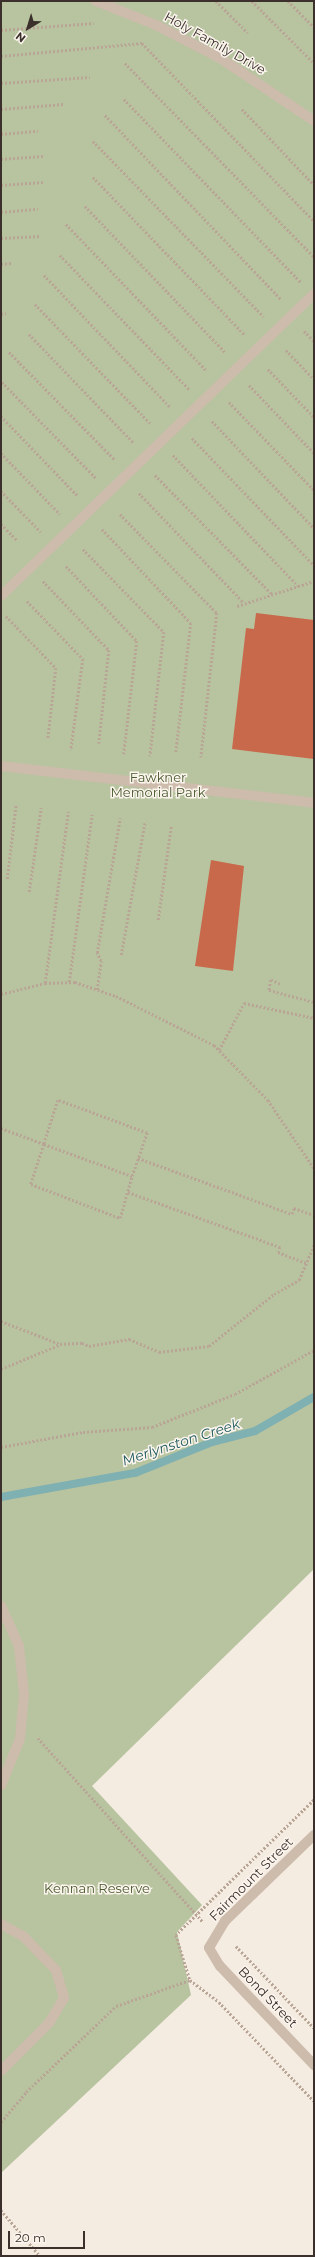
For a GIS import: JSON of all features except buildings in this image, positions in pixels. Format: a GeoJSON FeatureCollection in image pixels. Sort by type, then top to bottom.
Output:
{"type":"FeatureCollection","features":[{"type":"Feature","properties":{"kind":"street","name":"Holy Family Drive"},"geometry":{"type":"LineString","coordinates":[[96,1],[156,25],[220,58],[314,121]]}},
{"type":"Feature","properties":{"kind":"street"},"geometry":{"type":"LineString","coordinates":[[1,596],[314,294]]}},
{"type":"Feature","properties":{"kind":"street"},"geometry":{"type":"LineString","coordinates":[[1,766],[314,802]]}},
{"type":"Feature","properties":{"kind":"street"},"geometry":{"type":"LineString","coordinates":[[1,1606],[19,1646],[22,1719],[20,1739],[1,1785]]}},
{"type":"Feature","properties":{"kind":"street","name":"Fairmount Street"},"geometry":{"type":"LineString","coordinates":[[220,1966],[209,1948],[214,1934],[314,1835]]}},
{"type":"Feature","properties":{"kind":"street"},"geometry":{"type":"LineString","coordinates":[[1,1924],[23,1936],[56,1970],[64,1998],[50,2023],[1,2071]]}},
{"type":"Feature","properties":{"kind":"street","name":"Bond Street"},"geometry":{"type":"LineString","coordinates":[[220,1966],[314,2064]]}},
{"type":"Feature","properties":{"kind":"path"},"geometry":{"type":"LineString","coordinates":[[216,1],[248,33]]}},
{"type":"Feature","properties":{"kind":"path"},"geometry":{"type":"LineString","coordinates":[[252,1],[314,63]]}},
{"type":"Feature","properties":{"kind":"path"},"geometry":{"type":"LineString","coordinates":[[288,1],[314,27]]}},
{"type":"Feature","properties":{"kind":"path"},"geometry":{"type":"LineString","coordinates":[[1,30],[94,23]]}},
{"type":"Feature","properties":{"kind":"path"},"geometry":{"type":"LineString","coordinates":[[1,56],[142,43],[314,222]]}},
{"type":"Feature","properties":{"kind":"path"},"geometry":{"type":"LineString","coordinates":[[125,63],[314,258]]}},
{"type":"Feature","properties":{"kind":"path"},"geometry":{"type":"LineString","coordinates":[[1,83],[90,77]]}},
{"type":"Feature","properties":{"kind":"path"},"geometry":{"type":"LineString","coordinates":[[124,99],[314,294]]}},
{"type":"Feature","properties":{"kind":"path"},"geometry":{"type":"LineString","coordinates":[[1,109],[64,104]]}},
{"type":"Feature","properties":{"kind":"path"},"geometry":{"type":"LineString","coordinates":[[242,108],[314,185]]}},
{"type":"Feature","properties":{"kind":"path"},"geometry":{"type":"LineString","coordinates":[[105,115],[295,313]]}},
{"type":"Feature","properties":{"kind":"path"},"geometry":{"type":"LineString","coordinates":[[1,134],[38,131]]}},
{"type":"Feature","properties":{"kind":"path"},"geometry":{"type":"LineString","coordinates":[[93,141],[277,330]]}},
{"type":"Feature","properties":{"kind":"path"},"geometry":{"type":"LineString","coordinates":[[1,159],[43,156]]}},
{"type":"Feature","properties":{"kind":"path"},"geometry":{"type":"LineString","coordinates":[[93,177],[258,348]]}},
{"type":"Feature","properties":{"kind":"path"},"geometry":{"type":"LineString","coordinates":[[1,185],[43,182]]}},
{"type":"Feature","properties":{"kind":"path"},"geometry":{"type":"LineString","coordinates":[[85,206],[239,366]]}},
{"type":"Feature","properties":{"kind":"path"},"geometry":{"type":"LineString","coordinates":[[1,212],[38,209]]}},
{"type":"Feature","properties":{"kind":"path"},"geometry":{"type":"LineString","coordinates":[[66,224],[220,384]]}},
{"type":"Feature","properties":{"kind":"path"},"geometry":{"type":"LineString","coordinates":[[1,238],[41,236]]}},
{"type":"Feature","properties":{"kind":"path"},"geometry":{"type":"LineString","coordinates":[[60,255],[202,403]]}},
{"type":"Feature","properties":{"kind":"path"},"geometry":{"type":"LineString","coordinates":[[1,264],[12,263]]}},
{"type":"Feature","properties":{"kind":"path"},"geometry":{"type":"LineString","coordinates":[[44,275],[183,420]]}},
{"type":"Feature","properties":{"kind":"path"},"geometry":{"type":"LineString","coordinates":[[35,304],[165,438]]}},
{"type":"Feature","properties":{"kind":"path"},"geometry":{"type":"LineString","coordinates":[[1,314],[6,313]]}},
{"type":"Feature","properties":{"kind":"path"},"geometry":{"type":"LineString","coordinates":[[304,331],[314,341]]}},
{"type":"Feature","properties":{"kind":"path"},"geometry":{"type":"LineString","coordinates":[[29,334],[147,455]]}},
{"type":"Feature","properties":{"kind":"path"},"geometry":{"type":"LineString","coordinates":[[286,350],[314,379]]}},
{"type":"Feature","properties":{"kind":"path"},"geometry":{"type":"LineString","coordinates":[[9,352],[128,473]]}},
{"type":"Feature","properties":{"kind":"path"},"geometry":{"type":"LineString","coordinates":[[268,369],[314,417]]}},
{"type":"Feature","properties":{"kind":"path"},"geometry":{"type":"LineString","coordinates":[[2,382],[110,491]]}},
{"type":"Feature","properties":{"kind":"path"},"geometry":{"type":"LineString","coordinates":[[249,385],[314,453]]}},
{"type":"Feature","properties":{"kind":"path"},"geometry":{"type":"LineString","coordinates":[[230,402],[314,490]]}},
{"type":"Feature","properties":{"kind":"path"},"geometry":{"type":"LineString","coordinates":[[1,416],[91,509]]}},
{"type":"Feature","properties":{"kind":"path"},"geometry":{"type":"LineString","coordinates":[[212,421],[314,528]]}},
{"type":"Feature","properties":{"kind":"path"},"geometry":{"type":"LineString","coordinates":[[192,438],[314,565]]}},
{"type":"Feature","properties":{"kind":"path"},"geometry":{"type":"LineString","coordinates":[[1,453],[73,527]]}},
{"type":"Feature","properties":{"kind":"path"},"geometry":{"type":"LineString","coordinates":[[173,455],[298,586]]}},
{"type":"Feature","properties":{"kind":"path"},"geometry":{"type":"LineString","coordinates":[[155,475],[272,594]]}},
{"type":"Feature","properties":{"kind":"path"},"geometry":{"type":"LineString","coordinates":[[1,491],[54,545]]}},
{"type":"Feature","properties":{"kind":"path"},"geometry":{"type":"LineString","coordinates":[[139,493],[244,603]]}},
{"type":"Feature","properties":{"kind":"path"},"geometry":{"type":"LineString","coordinates":[[120,514],[217,613],[201,757]]}},
{"type":"Feature","properties":{"kind":"path"},"geometry":{"type":"LineString","coordinates":[[1,524],[18,541]]}},
{"type":"Feature","properties":{"kind":"path"},"geometry":{"type":"LineString","coordinates":[[102,529],[192,622],[176,753]]}},
{"type":"Feature","properties":{"kind":"path"},"geometry":{"type":"LineString","coordinates":[[83,550],[164,632],[150,756]]}},
{"type":"Feature","properties":{"kind":"path"},"geometry":{"type":"LineString","coordinates":[[66,566],[137,641],[124,754]]}},
{"type":"Feature","properties":{"kind":"path"},"geometry":{"type":"LineString","coordinates":[[30,568],[109,650],[99,743]]}},
{"type":"Feature","properties":{"kind":"path"},"geometry":{"type":"LineString","coordinates":[[237,606],[314,581]]}},
{"type":"Feature","properties":{"kind":"path"},"geometry":{"type":"LineString","coordinates":[[26,601],[83,659],[71,750]]}},
{"type":"Feature","properties":{"kind":"path"},"geometry":{"type":"LineString","coordinates":[[6,616],[56,668],[48,739]]}},
{"type":"Feature","properties":{"kind":"path"},"geometry":{"type":"LineString","coordinates":[[6,879],[16,804]]}},
{"type":"Feature","properties":{"kind":"path"},"geometry":{"type":"LineString","coordinates":[[29,892],[41,808]]}},
{"type":"Feature","properties":{"kind":"path"},"geometry":{"type":"LineString","coordinates":[[45,983],[68,812]]}},
{"type":"Feature","properties":{"kind":"path"},"geometry":{"type":"LineString","coordinates":[[69,982],[92,815]]}},
{"type":"Feature","properties":{"kind":"path"},"geometry":{"type":"LineString","coordinates":[[97,990],[101,960],[97,953],[120,818]]}},
{"type":"Feature","properties":{"kind":"path"},"geometry":{"type":"LineString","coordinates":[[121,955],[144,821]]}},
{"type":"Feature","properties":{"kind":"path"},"geometry":{"type":"LineString","coordinates":[[158,920],[171,826]]}},
{"type":"Feature","properties":{"kind":"path"},"geometry":{"type":"LineString","coordinates":[[280,984],[271,980],[269,990],[314,1002]]}},
{"type":"Feature","properties":{"kind":"path"},"geometry":{"type":"LineString","coordinates":[[1,994],[45,983],[69,982],[97,990],[219,1050],[268,1100],[314,1168]]}},
{"type":"Feature","properties":{"kind":"path"},"geometry":{"type":"LineString","coordinates":[[219,1050],[244,1003],[314,1018]]}},
{"type":"Feature","properties":{"kind":"path"},"geometry":{"type":"LineString","coordinates":[[58,1100],[146,1133],[138,1158],[120,1218],[31,1184],[58,1100]]}},
{"type":"Feature","properties":{"kind":"path"},"geometry":{"type":"LineString","coordinates":[[1,1128],[132,1176]]}},
{"type":"Feature","properties":{"kind":"path"},"geometry":{"type":"LineString","coordinates":[[138,1158],[292,1214],[294,1208],[314,1215]]}},
{"type":"Feature","properties":{"kind":"path"},"geometry":{"type":"LineString","coordinates":[[128,1192],[280,1247],[278,1252],[307,1263]]}},
{"type":"Feature","properties":{"kind":"path"},"geometry":{"type":"LineString","coordinates":[[1,1369],[60,1344],[82,1343],[89,1346],[129,1339],[159,1352],[209,1346],[274,1294],[299,1280],[314,1244]]}},
{"type":"Feature","properties":{"kind":"path"},"geometry":{"type":"LineString","coordinates":[[1,1321],[60,1344]]}},
{"type":"Feature","properties":{"kind":"path"},"geometry":{"type":"LineString","coordinates":[[1,1447],[83,1432],[152,1427],[235,1394],[314,1350]]}},
{"type":"Feature","properties":{"kind":"path"},"geometry":{"type":"LineString","coordinates":[[22,1719],[214,1934]]}},
{"type":"Feature","properties":{"kind":"path"},"geometry":{"type":"LineString","coordinates":[[314,1800],[176,1935],[190,1980],[219,2002],[314,2101]]}},
{"type":"Feature","properties":{"kind":"path"},"geometry":{"type":"LineString","coordinates":[[236,1946],[314,2028]]}},
{"type":"Feature","properties":{"kind":"path"},"geometry":{"type":"LineString","coordinates":[[1,2122],[26,2092],[116,2006],[190,1980]]}},
{"type":"Feature","properties":{"kind":"path"},"geometry":{"type":"LineString","coordinates":[[1,2210],[40,2256]]}},
{"type":"Feature","properties":{"kind":"green space","name":"Fawkner Memorial Park"},"geometry":{"type":"Polygon","coordinates":[[[1,1],[314,1],[314,1569],[92,1786],[202,1905],[177,1932],[191,1995],[1,2173],[1,1]]]}},
{"type":"Feature","properties":{"kind":"waterway","name":"Merlynston Creek"},"geometry":{"type":"LineString","coordinates":[[1,1497],[135,1473],[212,1442],[255,1431],[314,1397]]}},
{"type":"Feature","properties":{"kind":"park label","name":"Kennan Reserve"},"geometry":{"type":"Point","coordinates":[97,1888]}}]}
